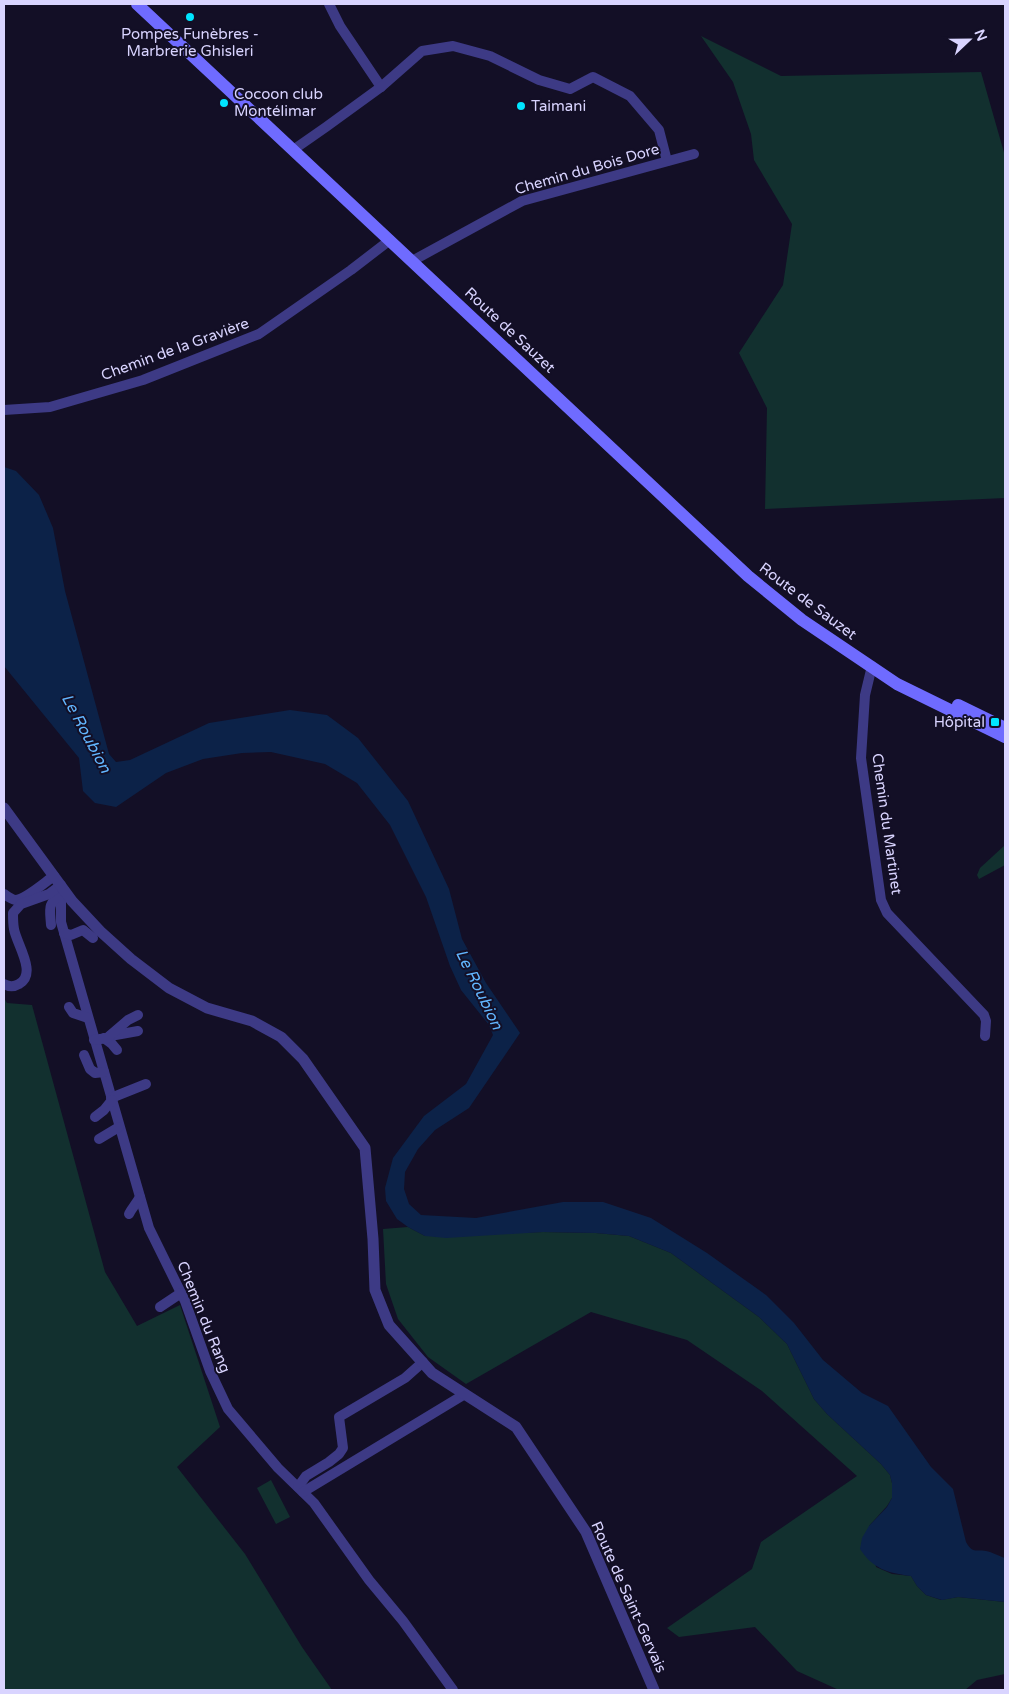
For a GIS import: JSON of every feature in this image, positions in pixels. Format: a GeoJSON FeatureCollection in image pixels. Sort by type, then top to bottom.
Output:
{"type":"FeatureCollection","features":[{"type":"Feature","properties":{"kind":"main road","name":"Route de Sauzet"},"geometry":{"type":"LineString","coordinates":[[137,4],[748,576],[802,620],[897,684],[1005,738]]}},
{"type":"Feature","properties":{"kind":"main road","name":"Route de Sauzet"},"geometry":{"type":"LineString","coordinates":[[872,666],[1005,728]]}},
{"type":"Feature","properties":{"kind":"street"},"geometry":{"type":"LineString","coordinates":[[328,4],[340,26],[381,87]]}},
{"type":"Feature","properties":{"kind":"street"},"geometry":{"type":"LineString","coordinates":[[293,150],[381,87],[422,51],[453,46],[490,56],[539,80],[570,88],[593,77],[630,96],[659,130],[667,161]]}},
{"type":"Feature","properties":{"kind":"street","name":"Chemin du Bois Dore"},"geometry":{"type":"LineString","coordinates":[[412,261],[522,201],[694,154]]}},
{"type":"Feature","properties":{"kind":"street","name":"Chemin de la Gravière"},"geometry":{"type":"LineString","coordinates":[[4,410],[50,407],[143,380],[259,334],[351,270],[390,240]]}},
{"type":"Feature","properties":{"kind":"street","name":"Chemin du Martinet"},"geometry":{"type":"LineString","coordinates":[[872,666],[865,695],[861,758],[881,900],[887,913],[984,1015],[986,1021],[985,1036]]}},
{"type":"Feature","properties":{"kind":"street","name":"Route de Saint-Gervais"},"geometry":{"type":"LineString","coordinates":[[4,808],[72,901],[131,959],[169,988],[207,1008],[252,1021],[281,1036],[304,1059],[365,1148],[373,1239],[374,1290],[389,1325],[432,1373],[516,1427],[586,1532],[654,1690]]}},
{"type":"Feature","properties":{"kind":"street"},"geometry":{"type":"LineString","coordinates":[[4,894],[18,900],[29,894],[60,886]]}},
{"type":"Feature","properties":{"kind":"street"},"geometry":{"type":"LineString","coordinates":[[51,925],[51,904],[60,886]]}},
{"type":"Feature","properties":{"kind":"street"},"geometry":{"type":"LineString","coordinates":[[4,984],[9,987],[17,985],[24,981],[27,972],[14,930],[13,913],[21,904],[49,894],[60,886]]}},
{"type":"Feature","properties":{"kind":"street","name":"Chemin du Rang"},"geometry":{"type":"LineString","coordinates":[[60,886],[61,922],[88,1018],[102,1038],[104,1072],[148,1228],[166,1274],[181,1293],[210,1371],[228,1408],[278,1468],[314,1502],[369,1580],[403,1621],[454,1690]]}},
{"type":"Feature","properties":{"kind":"street"},"geometry":{"type":"LineString","coordinates":[[64,933],[71,935],[83,930],[93,938]]}},
{"type":"Feature","properties":{"kind":"street"},"geometry":{"type":"LineString","coordinates":[[69,1007],[73,1013],[88,1018]]}},
{"type":"Feature","properties":{"kind":"street"},"geometry":{"type":"LineString","coordinates":[[102,1038],[138,1015]]}},
{"type":"Feature","properties":{"kind":"street"},"geometry":{"type":"LineString","coordinates":[[102,1038],[138,1031]]}},
{"type":"Feature","properties":{"kind":"street"},"geometry":{"type":"LineString","coordinates":[[102,1038],[112,1044],[117,1050]]}},
{"type":"Feature","properties":{"kind":"street"},"geometry":{"type":"LineString","coordinates":[[84,1055],[90,1069],[95,1073],[104,1072]]}},
{"type":"Feature","properties":{"kind":"street"},"geometry":{"type":"LineString","coordinates":[[95,1117],[104,1110],[111,1099],[146,1084]]}},
{"type":"Feature","properties":{"kind":"street"},"geometry":{"type":"LineString","coordinates":[[99,1139],[119,1127]]}},
{"type":"Feature","properties":{"kind":"street"},"geometry":{"type":"LineString","coordinates":[[129,1214],[131,1208],[136,1205],[140,1197]]}},
{"type":"Feature","properties":{"kind":"street"},"geometry":{"type":"LineString","coordinates":[[160,1307],[181,1293]]}},
{"type":"Feature","properties":{"kind":"street"},"geometry":{"type":"LineString","coordinates":[[300,1490],[306,1476],[329,1462],[343,1448],[339,1416],[405,1378],[423,1362]]}},
{"type":"Feature","properties":{"kind":"street"},"geometry":{"type":"LineString","coordinates":[[300,1490],[465,1394]]}},
{"type":"Feature","properties":{"kind":"green space"},"geometry":{"type":"Polygon","coordinates":[[[701,36],[781,76],[981,72],[1005,156],[1005,498],[765,509],[767,408],[739,353],[783,285],[792,224],[754,160],[751,134],[733,82],[701,36]]]}},
{"type":"Feature","properties":{"kind":"green space"},"geometry":{"type":"Polygon","coordinates":[[[1005,845],[1005,865],[979,879],[977,875],[980,868],[1005,845]]]}},
{"type":"Feature","properties":{"kind":"green space"},"geometry":{"type":"Polygon","coordinates":[[[4,998],[7,1003],[32,1005],[105,1272],[137,1326],[180,1305],[220,1427],[177,1467],[245,1554],[302,1647],[332,1690],[4,1690],[4,998]]]}},
{"type":"Feature","properties":{"kind":"green space"},"geometry":{"type":"Polygon","coordinates":[[[408,1227],[425,1236],[543,1232],[629,1236],[671,1253],[759,1317],[787,1344],[814,1399],[890,1475],[892,1498],[869,1526],[876,1567],[892,1574],[911,1576],[926,1595],[941,1600],[958,1597],[1005,1602],[1005,1674],[977,1680],[965,1690],[839,1690],[797,1671],[755,1627],[679,1637],[667,1628],[752,1569],[761,1542],[857,1476],[762,1391],[687,1340],[591,1312],[466,1384],[428,1357],[398,1319],[386,1284],[383,1229],[408,1227]]]}},
{"type":"Feature","properties":{"kind":"green space"},"geometry":{"type":"Polygon","coordinates":[[[271,1480],[290,1517],[276,1524],[257,1488],[271,1480]]]}},
{"type":"Feature","properties":{"kind":"water","name":"Le Roubion"},"geometry":{"type":"Polygon","coordinates":[[[4,467],[16,471],[39,495],[53,528],[65,591],[109,754],[116,762],[130,760],[209,723],[290,710],[327,715],[358,738],[408,801],[449,889],[462,939],[486,983],[520,1033],[469,1108],[435,1130],[418,1149],[405,1172],[404,1189],[409,1204],[421,1215],[476,1218],[563,1202],[603,1202],[651,1218],[707,1253],[766,1295],[794,1323],[823,1360],[862,1393],[888,1406],[931,1467],[953,1489],[968,1546],[973,1550],[988,1552],[1005,1558],[1005,1602],[958,1597],[942,1600],[926,1595],[911,1576],[882,1569],[865,1556],[860,1549],[862,1538],[869,1526],[887,1507],[892,1498],[890,1475],[814,1399],[787,1344],[759,1317],[671,1253],[629,1236],[596,1233],[543,1232],[446,1238],[425,1236],[397,1219],[386,1201],[385,1188],[393,1158],[424,1116],[466,1084],[493,1035],[489,1025],[461,990],[450,966],[426,897],[390,825],[357,783],[325,764],[271,752],[242,753],[203,759],[166,773],[116,807],[95,803],[83,791],[79,758],[4,666],[4,467]]]}},
{"type":"Feature","properties":{"kind":"place","name":"Pompes Funèbres - Marbrerie Ghisleri"},"geometry":{"type":"Point","coordinates":[190,17]}},
{"type":"Feature","properties":{"kind":"place","name":"Cocoon club Montélimar"},"geometry":{"type":"Point","coordinates":[224,103]}},
{"type":"Feature","properties":{"kind":"place","name":"Taimani"},"geometry":{"type":"Point","coordinates":[521,106]}},
{"type":"Feature","properties":{"kind":"place","name":"Hôpital"},"geometry":{"type":"Point","coordinates":[995,722]}}]}
